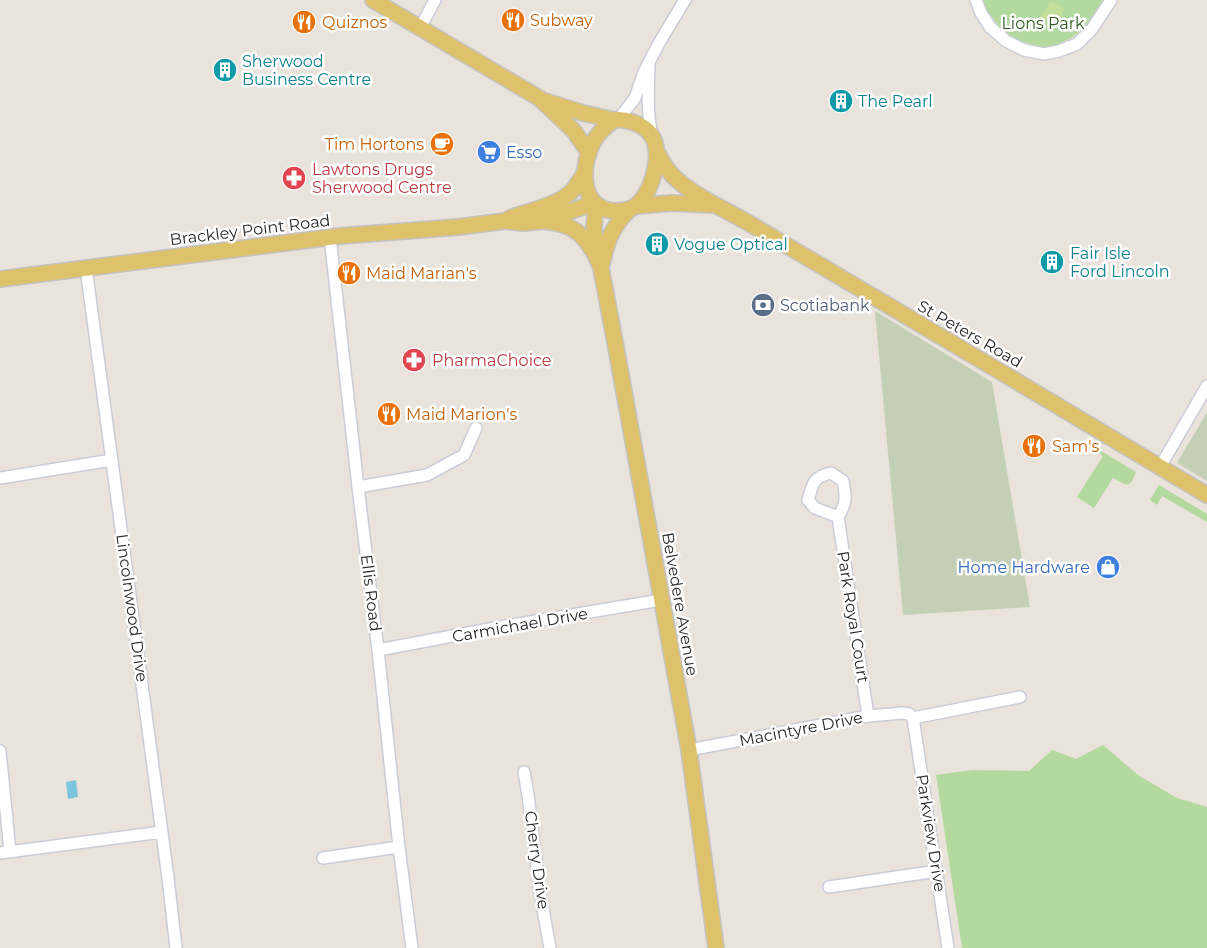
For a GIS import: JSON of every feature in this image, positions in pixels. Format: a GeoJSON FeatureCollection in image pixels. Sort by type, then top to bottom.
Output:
{"type":"FeatureCollection","features":[{"type":"Feature","properties":{"kind":"main road"},"geometry":{"type":"LineString","coordinates":[[373,0],[539,98],[583,114],[627,120],[644,127],[652,136],[657,152],[653,177],[642,199],[632,208],[615,211],[595,204],[587,191],[585,172],[589,152],[595,139],[604,128],[616,120]]}},
{"type":"Feature","properties":{"kind":"main road"},"geometry":{"type":"LineString","coordinates":[[539,98],[574,130],[589,152]]}},
{"type":"Feature","properties":{"kind":"main road","name":"St Peters Road"},"geometry":{"type":"LineString","coordinates":[[657,152],[679,181],[714,205],[730,212],[975,358],[1057,404],[1207,495]]}},
{"type":"Feature","properties":{"kind":"main road","name":"Brackley Point Road"},"geometry":{"type":"LineString","coordinates":[[505,221],[547,206],[566,196],[573,190],[585,172]]}},
{"type":"Feature","properties":{"kind":"main road","name":"St Peters Road"},"geometry":{"type":"LineString","coordinates":[[632,208],[672,203],[714,205]]}},
{"type":"Feature","properties":{"kind":"main road","name":"Belvedere Avenue"},"geometry":{"type":"LineString","coordinates":[[595,204],[594,227],[598,261],[617,351],[689,750],[716,948]]}},
{"type":"Feature","properties":{"kind":"main road","name":"Brackley Point Road"},"geometry":{"type":"LineString","coordinates":[[0,279],[330,237],[505,221],[523,223],[543,220],[595,204]]}},
{"type":"Feature","properties":{"kind":"main road","name":"Belvedere Avenue"},"geometry":{"type":"LineString","coordinates":[[598,261],[620,218],[632,208]]}},
{"type":"Feature","properties":{"kind":"main road"},"geometry":{"type":"LineString","coordinates":[[543,220],[570,226],[578,231],[598,261]]}},
{"type":"Feature","properties":{"kind":"street"},"geometry":{"type":"LineString","coordinates":[[420,28],[435,0]]}},
{"type":"Feature","properties":{"kind":"street"},"geometry":{"type":"LineString","coordinates":[[616,120],[634,98],[659,43],[684,0]]}},
{"type":"Feature","properties":{"kind":"street"},"geometry":{"type":"LineString","coordinates":[[976,0],[981,13],[990,27],[1006,41],[1024,50],[1044,54],[1059,52],[1077,44],[1092,29],[1111,0]]}},
{"type":"Feature","properties":{"kind":"street"},"geometry":{"type":"LineString","coordinates":[[650,63],[648,101],[652,136]]}},
{"type":"Feature","properties":{"kind":"street","name":"Ellis Road"},"geometry":{"type":"LineString","coordinates":[[330,237],[412,948]]}},
{"type":"Feature","properties":{"kind":"street","name":"Lincolnwood Drive"},"geometry":{"type":"LineString","coordinates":[[86,268],[176,948]]}},
{"type":"Feature","properties":{"kind":"street"},"geometry":{"type":"LineString","coordinates":[[1160,467],[1207,386]]}},
{"type":"Feature","properties":{"kind":"street"},"geometry":{"type":"LineString","coordinates":[[358,487],[427,475],[464,455],[476,428]]}},
{"type":"Feature","properties":{"kind":"street"},"geometry":{"type":"LineString","coordinates":[[0,478],[112,460]]}},
{"type":"Feature","properties":{"kind":"street","name":"Park Royal Court"},"geometry":{"type":"LineString","coordinates":[[838,517],[868,716]]}},
{"type":"Feature","properties":{"kind":"street","name":"Carmichael Drive"},"geometry":{"type":"LineString","coordinates":[[378,650],[661,600]]}},
{"type":"Feature","properties":{"kind":"street"},"geometry":{"type":"LineString","coordinates":[[913,718],[1020,697]]}},
{"type":"Feature","properties":{"kind":"street","name":"Macintyre Drive"},"geometry":{"type":"LineString","coordinates":[[689,750],[868,716],[903,713],[909,714],[913,718]]}},
{"type":"Feature","properties":{"kind":"street","name":"Parkview Drive"},"geometry":{"type":"LineString","coordinates":[[913,718],[948,948]]}},
{"type":"Feature","properties":{"kind":"street"},"geometry":{"type":"LineString","coordinates":[[0,751],[5,852],[162,832]]}},
{"type":"Feature","properties":{"kind":"street","name":"Cherry Drive"},"geometry":{"type":"LineString","coordinates":[[524,772],[540,892],[550,948]]}},
{"type":"Feature","properties":{"kind":"street"},"geometry":{"type":"LineString","coordinates":[[323,858],[399,847]]}},
{"type":"Feature","properties":{"kind":"street"},"geometry":{"type":"LineString","coordinates":[[829,887],[936,871]]}},
{"type":"Feature","properties":{"kind":"green space","name":"Lions Park"},"geometry":{"type":"Polygon","coordinates":[[[983,0],[1103,0],[1087,26],[1071,38],[1057,45],[1043,47],[1008,36],[987,10],[983,0]]]}},
{"type":"Feature","properties":{"kind":"green space"},"geometry":{"type":"Polygon","coordinates":[[[1051,1],[1065,9],[1055,26],[1041,17],[1051,1]]]}},
{"type":"Feature","properties":{"kind":"green space"},"geometry":{"type":"Polygon","coordinates":[[[875,311],[992,382],[1030,607],[903,615],[875,311]]]}},
{"type":"Feature","properties":{"kind":"green space"},"geometry":{"type":"Polygon","coordinates":[[[1207,412],[1207,481],[1177,463],[1207,412]]]}},
{"type":"Feature","properties":{"kind":"green space"},"geometry":{"type":"Polygon","coordinates":[[[1083,440],[1136,472],[1130,484],[1121,483],[1113,478],[1094,508],[1077,497],[1103,456],[1081,442],[1083,440]]]}},
{"type":"Feature","properties":{"kind":"green space"},"geometry":{"type":"Polygon","coordinates":[[[1159,485],[1207,514],[1207,522],[1162,496],[1157,505],[1150,500],[1159,485]]]}},
{"type":"Feature","properties":{"kind":"green space"},"geometry":{"type":"Polygon","coordinates":[[[1103,745],[1138,775],[1177,798],[1207,807],[1207,948],[962,948],[936,775],[972,770],[1029,771],[1052,750],[1076,759],[1103,745]]]}},
{"type":"Feature","properties":{"kind":"water"},"geometry":{"type":"Polygon","coordinates":[[[76,780],[78,797],[68,799],[66,782],[76,780]]]}},
{"type":"Feature","properties":{"kind":"place","name":"Subway"},"geometry":{"type":"Point","coordinates":[513,20]}},
{"type":"Feature","properties":{"kind":"place","name":"Quiznos"},"geometry":{"type":"Point","coordinates":[304,22]}},
{"type":"Feature","properties":{"kind":"place","name":"Sherwood Business Centre"},"geometry":{"type":"Point","coordinates":[225,70]}},
{"type":"Feature","properties":{"kind":"place","name":"The Pearl"},"geometry":{"type":"Point","coordinates":[841,101]}},
{"type":"Feature","properties":{"kind":"place","name":"Tim Hortons"},"geometry":{"type":"Point","coordinates":[442,144]}},
{"type":"Feature","properties":{"kind":"place","name":"Esso"},"geometry":{"type":"Point","coordinates":[489,152]}},
{"type":"Feature","properties":{"kind":"place","name":"Lawtons Drugs Sherwood Centre"},"geometry":{"type":"Point","coordinates":[294,178]}},
{"type":"Feature","properties":{"kind":"place","name":"Vogue Optical"},"geometry":{"type":"Point","coordinates":[657,244]}},
{"type":"Feature","properties":{"kind":"place","name":"Fair Isle Ford Lincoln"},"geometry":{"type":"Point","coordinates":[1052,262]}},
{"type":"Feature","properties":{"kind":"place","name":"Maid Marian's"},"geometry":{"type":"Point","coordinates":[349,273]}},
{"type":"Feature","properties":{"kind":"place","name":"Scotiabank"},"geometry":{"type":"Point","coordinates":[763,305]}},
{"type":"Feature","properties":{"kind":"place","name":"PharmaChoice"},"geometry":{"type":"Point","coordinates":[414,360]}},
{"type":"Feature","properties":{"kind":"place","name":"Maid Marion's"},"geometry":{"type":"Point","coordinates":[389,414]}},
{"type":"Feature","properties":{"kind":"place","name":"Sam's"},"geometry":{"type":"Point","coordinates":[1034,446]}},
{"type":"Feature","properties":{"kind":"place","name":"Home Hardware"},"geometry":{"type":"Point","coordinates":[1108,567]}}]}
